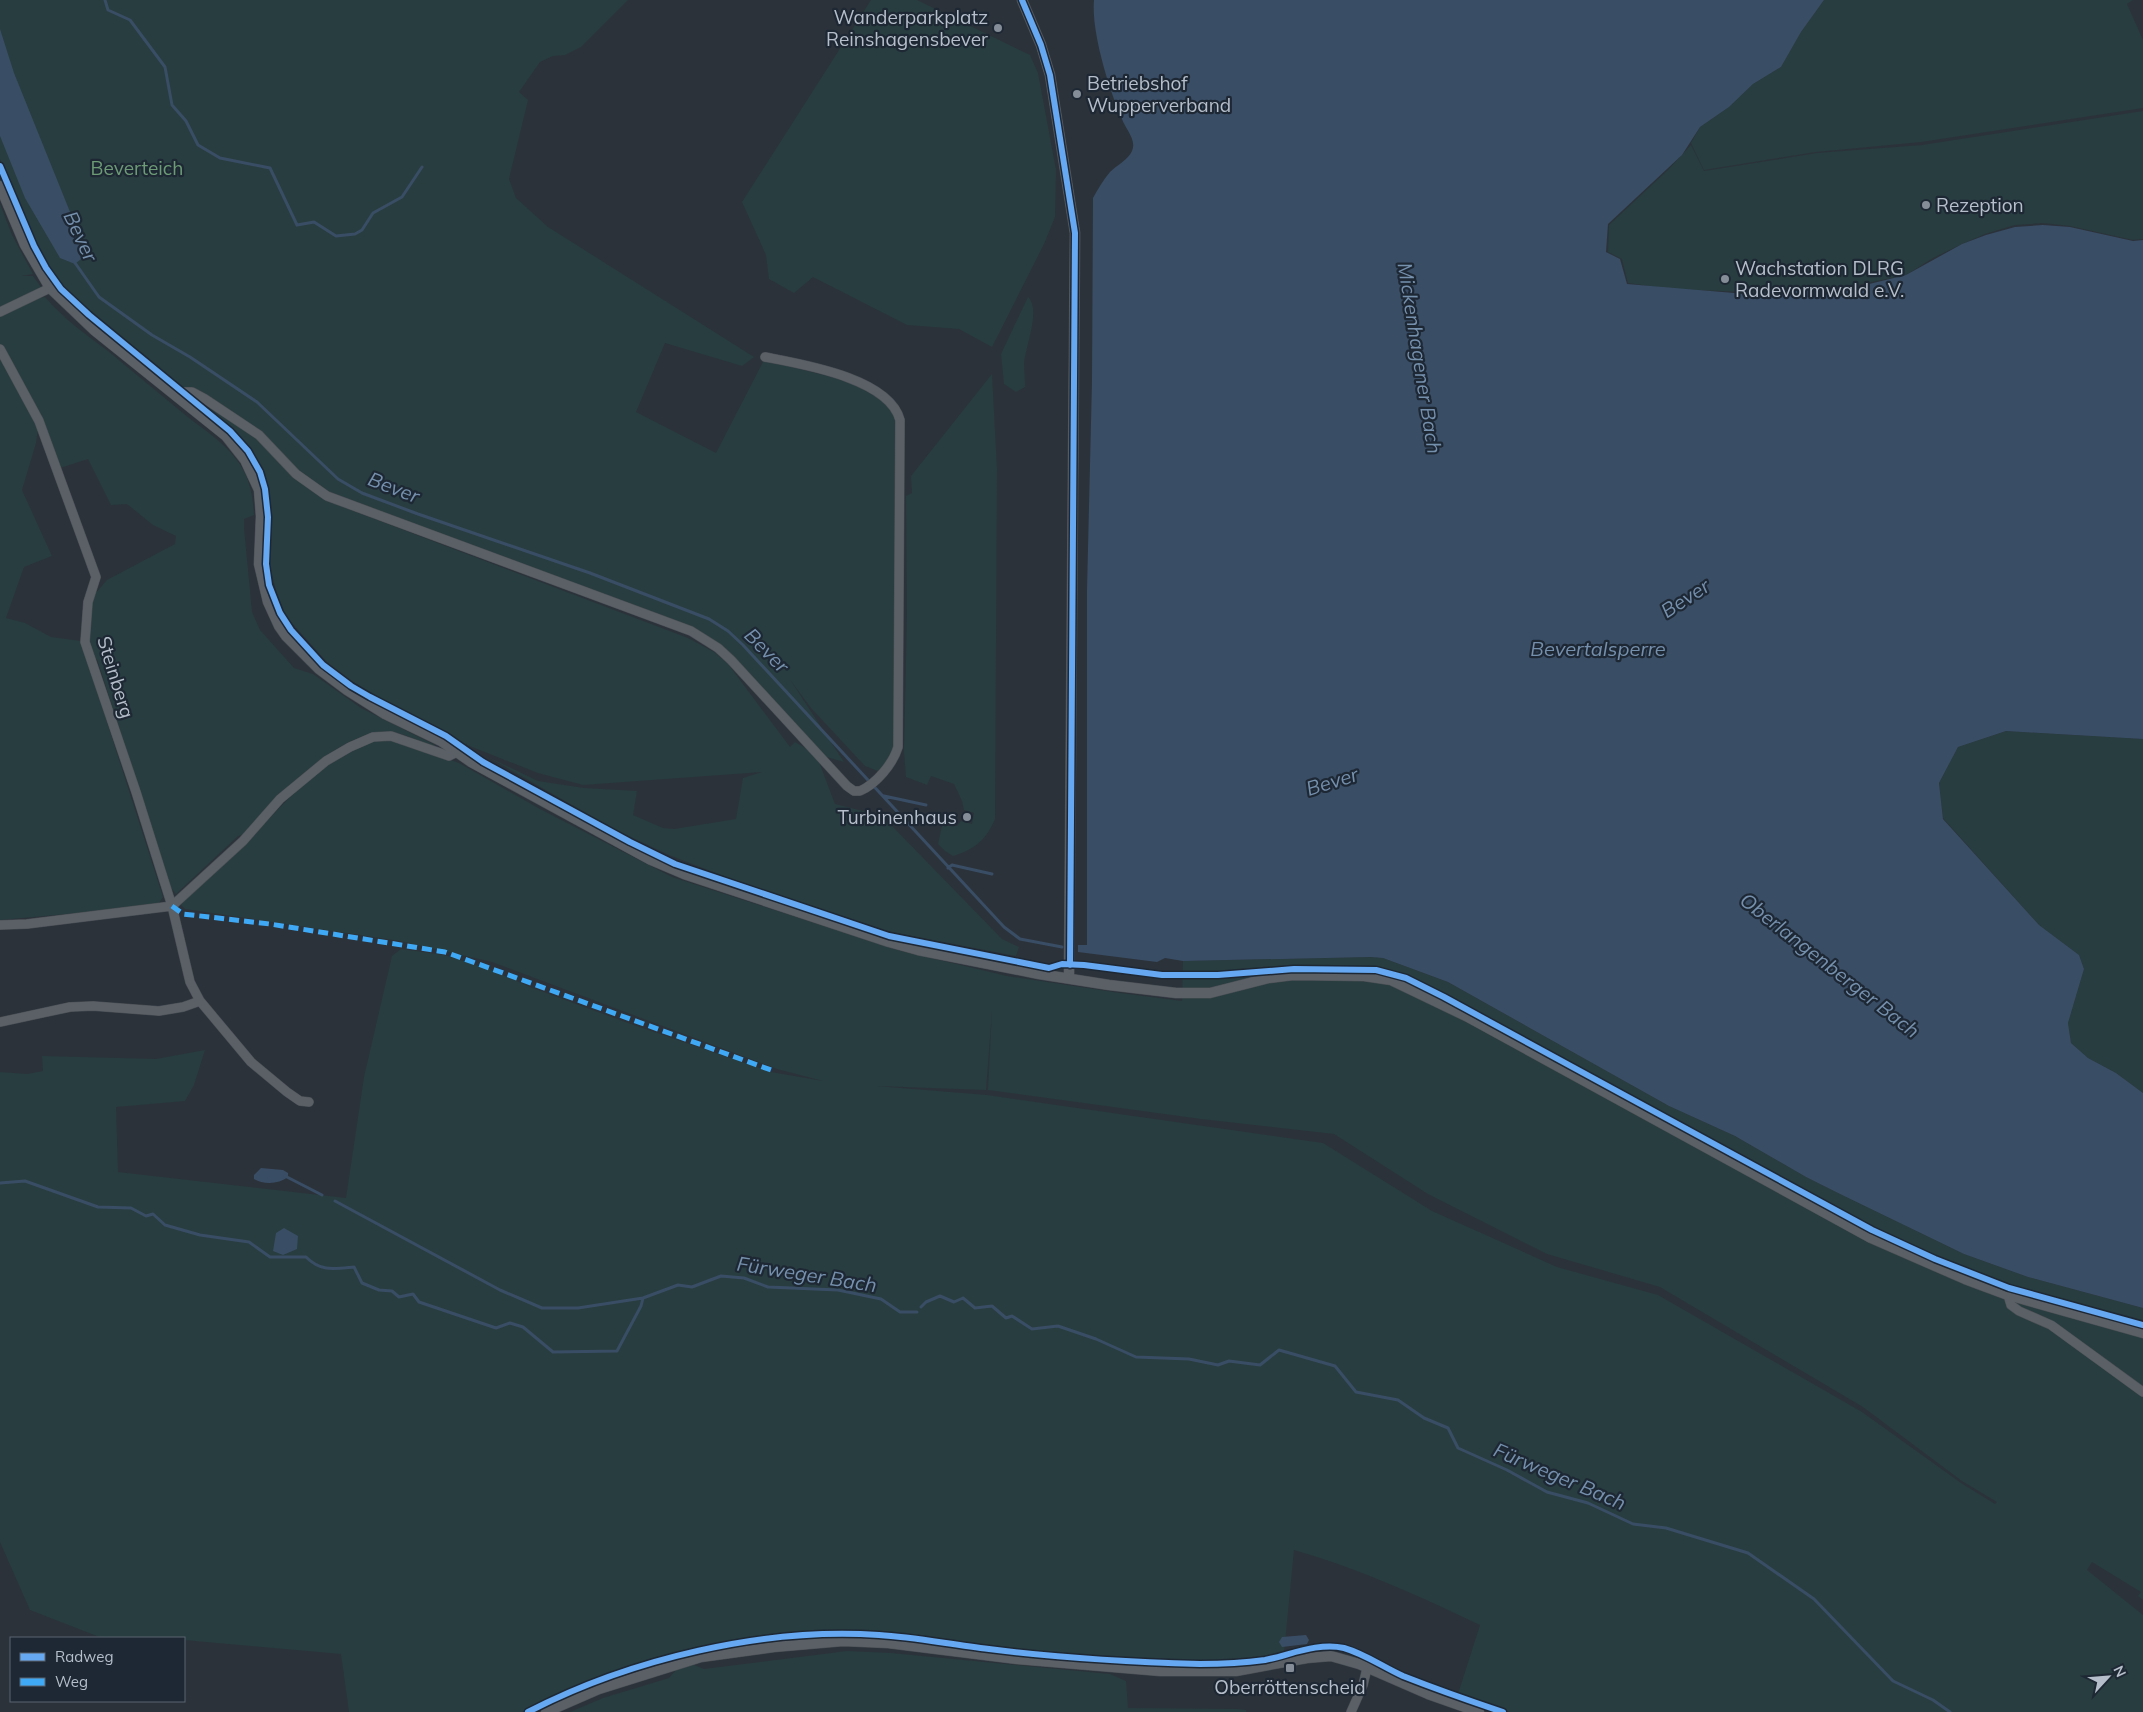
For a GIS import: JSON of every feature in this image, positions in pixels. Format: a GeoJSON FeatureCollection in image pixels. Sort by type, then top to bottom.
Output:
{"type":"FeatureCollection","features":[{"type":"Feature","properties":{"kind":"street"},"geometry":{"type":"LineString","coordinates":[[1022,0],[1041,45],[1050,75],[1075,233],[1071,953],[1069,978]]}},
{"type":"Feature","properties":{"kind":"street"},"geometry":{"type":"LineString","coordinates":[[0,186],[28,252],[50,288],[80,318],[226,436],[245,460],[254,475],[260,499],[258,554],[263,587],[274,616],[286,636],[319,669],[347,690],[385,714],[441,741],[456,752],[541,801],[651,860],[673,870],[899,944],[1069,978],[1155,991],[1193,993],[1210,993],[1269,978],[1293,975],[1364,976],[1391,980],[1460,1012],[1871,1238],[1965,1279],[2008,1295],[2143,1333]]}},
{"type":"Feature","properties":{"kind":"street"},"geometry":{"type":"LineString","coordinates":[[0,312],[50,288]]}},
{"type":"Feature","properties":{"kind":"street","name":"Steinberg"},"geometry":{"type":"LineString","coordinates":[[0,350],[39,421],[96,577],[88,602],[84,642],[136,792],[172,906],[190,982],[200,1001],[251,1062],[300,1101],[309,1102]]}},
{"type":"Feature","properties":{"kind":"street"},"geometry":{"type":"LineString","coordinates":[[176,396],[180,392],[192,392],[217,406],[259,435],[296,474],[327,496],[691,631],[718,648],[731,660],[847,786],[857,791],[865,788],[877,778],[892,761],[898,747],[900,420],[892,404],[860,382],[805,365],[765,357]]}},
{"type":"Feature","properties":{"kind":"street"},"geometry":{"type":"LineString","coordinates":[[0,924],[27,924],[172,906],[243,841],[278,802],[326,761],[350,747],[373,738],[391,736],[449,756],[456,752]]}},
{"type":"Feature","properties":{"kind":"street"},"geometry":{"type":"LineString","coordinates":[[0,1022],[70,1007],[93,1006],[159,1011],[183,1007],[200,1001]]}},
{"type":"Feature","properties":{"kind":"street"},"geometry":{"type":"LineString","coordinates":[[2008,1295],[2011,1305],[2019,1311],[2051,1325],[2143,1392]]}},
{"type":"Feature","properties":{"kind":"street"},"geometry":{"type":"LineString","coordinates":[[546,1712],[599,1689],[666,1666],[701,1657],[774,1647],[843,1641],[888,1642],[1017,1659],[1160,1671],[1236,1672],[1307,1658],[1331,1656],[1342,1658],[1428,1694],[1479,1712]]}},
{"type":"Feature","properties":{"kind":"street"},"geometry":{"type":"LineString","coordinates":[[1351,1712],[1363,1685],[1367,1668]]}},
{"type":"Feature","properties":{"kind":"green space"},"geometry":{"type":"Polygon","coordinates":[[[0,0],[628,0],[581,47],[565,55],[553,56],[540,62],[519,92],[528,100],[509,179],[516,198],[548,227],[754,357],[742,366],[665,343],[636,412],[716,453],[764,360],[851,382],[890,405],[899,426],[896,742],[889,761],[878,771],[865,766],[811,708],[791,681],[844,762],[816,754],[835,804],[879,815],[1002,939],[1019,947],[1016,956],[891,932],[739,882],[669,855],[616,830],[488,757],[538,781],[584,788],[637,791],[633,815],[663,828],[674,829],[736,819],[743,778],[762,772],[583,785],[538,773],[467,745],[467,743],[464,747],[449,735],[394,707],[355,683],[327,662],[282,612],[269,564],[270,494],[266,478],[251,449],[234,431],[135,348],[132,351],[75,307],[43,258],[0,159],[0,0]],[[327,498],[343,507],[688,638],[714,652],[728,664],[790,747],[795,742],[814,753],[731,660],[691,631],[327,498]]]}},
{"type":"Feature","properties":{"kind":"green space"},"geometry":{"type":"Polygon","coordinates":[[[871,0],[917,0],[1030,55],[1038,73],[1056,170],[1055,217],[1044,244],[992,347],[959,329],[907,325],[813,277],[794,293],[769,279],[766,255],[742,202],[871,0]]]}},
{"type":"Feature","properties":{"kind":"green space"},"geometry":{"type":"Polygon","coordinates":[[[1824,0],[2133,0],[2127,4],[2143,40],[2143,108],[1921,142],[1816,152],[1704,170],[1691,143],[1700,127],[1729,107],[1753,84],[1781,67],[1801,32],[1824,0]]]}},
{"type":"Feature","properties":{"kind":"green space"},"geometry":{"type":"Polygon","coordinates":[[[2143,111],[2143,239],[2133,240],[2070,226],[2043,223],[2015,225],[1985,234],[1962,244],[1933,258],[1906,275],[1857,285],[1746,292],[1671,289],[1628,283],[1622,259],[1608,252],[1609,225],[1668,170],[1691,145],[1704,171],[1817,153],[1922,145],[2143,111]]]}},
{"type":"Feature","properties":{"kind":"green space"},"geometry":{"type":"Polygon","coordinates":[[[0,204],[12,235],[33,274],[22,276],[33,276],[41,287],[36,292],[0,308],[0,204]]]}},
{"type":"Feature","properties":{"kind":"green space"},"geometry":{"type":"Polygon","coordinates":[[[45,297],[75,326],[216,438],[237,460],[245,474],[253,503],[254,515],[244,519],[244,528],[252,612],[260,630],[294,668],[313,674],[361,708],[435,745],[434,747],[407,736],[390,732],[370,734],[350,742],[329,754],[290,786],[243,835],[238,836],[176,894],[171,888],[97,659],[90,658],[88,602],[107,580],[175,544],[176,536],[153,525],[127,504],[111,505],[88,459],[57,469],[39,422],[36,443],[22,490],[52,556],[24,567],[6,618],[25,623],[51,637],[81,641],[163,897],[159,903],[89,912],[0,920],[0,353],[7,361],[0,344],[0,316],[45,297]]]}},
{"type":"Feature","properties":{"kind":"green space"},"geometry":{"type":"Polygon","coordinates":[[[1028,297],[1032,303],[1033,319],[1024,363],[1025,387],[1016,392],[1004,384],[1001,354],[1028,297]]]}},
{"type":"Feature","properties":{"kind":"green space"},"geometry":{"type":"Polygon","coordinates":[[[992,374],[997,469],[995,819],[979,843],[953,856],[938,844],[942,826],[957,826],[961,821],[972,824],[974,813],[964,810],[954,784],[931,776],[927,785],[906,777],[904,752],[907,613],[906,496],[912,493],[911,476],[992,374]]]}},
{"type":"Feature","properties":{"kind":"green space"},"geometry":{"type":"Polygon","coordinates":[[[2006,731],[2143,739],[2143,1093],[2116,1073],[2088,1058],[2071,1043],[2068,1023],[2084,969],[2079,955],[2039,925],[1943,818],[1939,783],[1958,747],[2006,731]]]}},
{"type":"Feature","properties":{"kind":"green space"},"geometry":{"type":"Polygon","coordinates":[[[391,739],[459,763],[540,809],[672,877],[901,951],[1007,976],[1182,1001],[1183,961],[1383,958],[1448,982],[1669,1106],[1735,1136],[1806,1177],[1964,1254],[2028,1277],[2143,1308],[2143,1600],[2138,1596],[2141,1592],[2092,1562],[2087,1570],[2143,1615],[2143,1712],[1510,1712],[1458,1694],[1480,1625],[1365,1574],[1294,1550],[1284,1653],[1221,1662],[1105,1659],[880,1633],[797,1635],[731,1643],[681,1653],[578,1686],[522,1712],[349,1712],[341,1654],[185,1640],[185,1637],[99,1637],[30,1610],[0,1542],[0,1072],[27,1074],[43,1071],[42,1056],[156,1059],[205,1050],[194,1085],[185,1101],[116,1107],[118,1172],[346,1198],[364,1077],[392,956],[401,949],[444,955],[489,969],[530,987],[628,1023],[771,1072],[823,1081],[777,1069],[492,962],[400,941],[185,909],[181,905],[196,888],[241,847],[316,773],[333,760],[370,742],[391,739]],[[992,1011],[986,1090],[876,1086],[987,1095],[1323,1143],[1432,1211],[1557,1267],[1658,1295],[1862,1412],[1961,1483],[1995,1504],[1997,1502],[1962,1481],[1863,1407],[1660,1287],[1547,1254],[1428,1194],[1334,1134],[1201,1119],[988,1090],[992,1011]]]}},
{"type":"Feature","properties":{"kind":"green space"},"geometry":{"type":"Polygon","coordinates":[[[847,1651],[891,1653],[1110,1674],[1126,1681],[1128,1708],[1238,1709],[1246,1710],[1246,1712],[570,1712],[603,1698],[669,1678],[684,1661],[704,1669],[847,1651]]]}},
{"type":"Feature","properties":{"kind":"water","name":"Bevertalsperre"},"geometry":{"type":"Polygon","coordinates":[[[1094,0],[1824,0],[1801,32],[1781,67],[1753,84],[1729,107],[1700,127],[1682,155],[1608,224],[1606,252],[1620,259],[1627,284],[1746,294],[1857,287],[1906,275],[1962,244],[2015,227],[2043,225],[2070,227],[2133,241],[2143,240],[2143,739],[2006,731],[1958,747],[1939,783],[1943,819],[2039,925],[2079,955],[2084,969],[2068,1023],[2071,1043],[2088,1058],[2116,1073],[2143,1093],[2143,1308],[2028,1277],[1964,1254],[1806,1177],[1735,1136],[1669,1106],[1448,982],[1383,958],[1183,961],[1165,958],[1157,962],[1078,952],[1078,945],[1087,945],[1087,590],[1092,381],[1093,198],[1107,175],[1128,157],[1133,147],[1132,138],[1123,123],[1102,60],[1095,28],[1094,0]]]}},
{"type":"Feature","properties":{"kind":"water","name":"Beverteich"},"geometry":{"type":"Polygon","coordinates":[[[0,29],[14,73],[87,254],[75,264],[60,258],[25,198],[0,136],[0,29]]]}},
{"type":"Feature","properties":{"kind":"water"},"geometry":{"type":"Polygon","coordinates":[[[261,1168],[283,1170],[288,1173],[288,1177],[276,1182],[258,1181],[254,1179],[254,1175],[261,1168]]]}},
{"type":"Feature","properties":{"kind":"water"},"geometry":{"type":"Polygon","coordinates":[[[284,1228],[298,1236],[297,1249],[283,1255],[273,1251],[276,1233],[284,1228]]]}},
{"type":"Feature","properties":{"kind":"water"},"geometry":{"type":"Polygon","coordinates":[[[1306,1635],[1309,1640],[1307,1644],[1282,1647],[1279,1642],[1282,1637],[1306,1635]]]}},
{"type":"Feature","properties":{"kind":"waterway"},"geometry":{"type":"LineString","coordinates":[[105,0],[108,10],[130,20],[165,67],[172,105],[186,121],[198,145],[220,158],[270,168],[297,225],[314,222],[336,236],[355,234],[362,230],[373,213],[402,197],[422,167]]}},
{"type":"Feature","properties":{"kind":"waterway","name":"Bever"},"geometry":{"type":"LineString","coordinates":[[73,260],[99,297],[152,335],[190,357],[257,402],[338,479],[362,493],[590,573],[709,619],[728,631],[1004,927],[1020,939],[1062,947]]}},
{"type":"Feature","properties":{"kind":"waterway","name":"Bever"},"geometry":{"type":"LineString","coordinates":[[884,796],[926,805]]}},
{"type":"Feature","properties":{"kind":"waterway"},"geometry":{"type":"LineString","coordinates":[[948,868],[952,865],[992,874]]}},
{"type":"Feature","properties":{"kind":"waterway"},"geometry":{"type":"LineString","coordinates":[[285,1176],[322,1195]]}},
{"type":"Feature","properties":{"kind":"waterway","name":"Fürweger Bach"},"geometry":{"type":"LineString","coordinates":[[0,1183],[25,1181],[98,1207],[131,1208],[146,1216],[153,1214],[165,1225],[200,1235],[249,1242],[270,1257],[306,1257],[323,1267],[354,1267],[362,1283],[379,1290],[392,1291],[399,1297],[413,1294],[419,1302],[496,1328],[510,1323],[523,1327],[553,1352],[617,1351],[641,1306],[643,1298],[678,1285],[692,1287],[721,1276],[744,1278],[768,1287],[838,1290],[881,1299],[900,1312],[917,1312]]}},
{"type":"Feature","properties":{"kind":"waterway"},"geometry":{"type":"LineString","coordinates":[[335,1201],[500,1290],[542,1308],[578,1308],[643,1298]]}},
{"type":"Feature","properties":{"kind":"waterway","name":"Fürweger Bach"},"geometry":{"type":"LineString","coordinates":[[921,1307],[926,1302],[940,1296],[954,1302],[963,1298],[975,1308],[992,1306],[1006,1318],[1012,1316],[1032,1329],[1058,1326],[1096,1339],[1136,1357],[1189,1359],[1218,1365],[1229,1361],[1260,1365],[1279,1350],[1335,1366],[1356,1392],[1398,1400],[1424,1418],[1448,1428],[1458,1448],[1507,1470],[1547,1492],[1588,1503],[1633,1524],[1666,1528],[1748,1553],[1814,1599],[1893,1681],[1933,1700],[1950,1712]]}},
{"type":"Feature","properties":{"kind":"marked path"},"geometry":{"type":"LineString","coordinates":[[172,906],[183,914],[270,924],[445,952],[771,1070]]}},
{"type":"Feature","properties":{"kind":"cycle path"},"geometry":{"type":"LineString","coordinates":[[1022,0],[1041,45],[1050,75],[1075,233],[1070,965]]}},
{"type":"Feature","properties":{"kind":"cycle path"},"geometry":{"type":"LineString","coordinates":[[0,166],[34,246],[46,268],[61,289],[89,315],[230,431],[248,451],[260,472],[265,489],[268,517],[266,564],[269,585],[280,613],[291,630],[323,665],[351,686],[370,697],[446,736],[483,762],[630,842],[675,864],[889,936],[1049,968],[1062,964],[1084,965],[1162,975],[1218,975],[1294,969],[1376,970],[1406,978],[1872,1230],[1935,1259],[2009,1288],[2143,1325]]}},
{"type":"Feature","properties":{"kind":"cycle path"},"geometry":{"type":"LineString","coordinates":[[528,1712],[610,1676],[654,1662],[744,1642],[790,1636],[835,1634],[893,1636],[1068,1657],[1200,1664],[1265,1660],[1314,1648],[1344,1648],[1367,1657],[1403,1676],[1503,1712]]}},
{"type":"Feature","properties":{"kind":"place","name":"Wanderparkplatz Reinshagensbever"},"geometry":{"type":"Point","coordinates":[998,28]}},
{"type":"Feature","properties":{"kind":"place","name":"Betriebshof Wupperverband"},"geometry":{"type":"Point","coordinates":[1077,94]}},
{"type":"Feature","properties":{"kind":"place","name":"Rezeption"},"geometry":{"type":"Point","coordinates":[1926,205]}},
{"type":"Feature","properties":{"kind":"place","name":"Wachstation DLRG Radevormwald e.V."},"geometry":{"type":"Point","coordinates":[1725,279]}},
{"type":"Feature","properties":{"kind":"place","name":"Turbinenhaus"},"geometry":{"type":"Point","coordinates":[967,817]}},
{"type":"Feature","properties":{"kind":"place","name":"Oberröttenscheid"},"geometry":{"type":"Point","coordinates":[1290,1668]}},
{"type":"Feature","properties":{"kind":"water label","name":"Mickenhagener Bach"},"geometry":{"type":"Point","coordinates":[1420,358]}},
{"type":"Feature","properties":{"kind":"water label","name":"Oberlangenberger Bach"},"geometry":{"type":"Point","coordinates":[1830,965]}}]}
